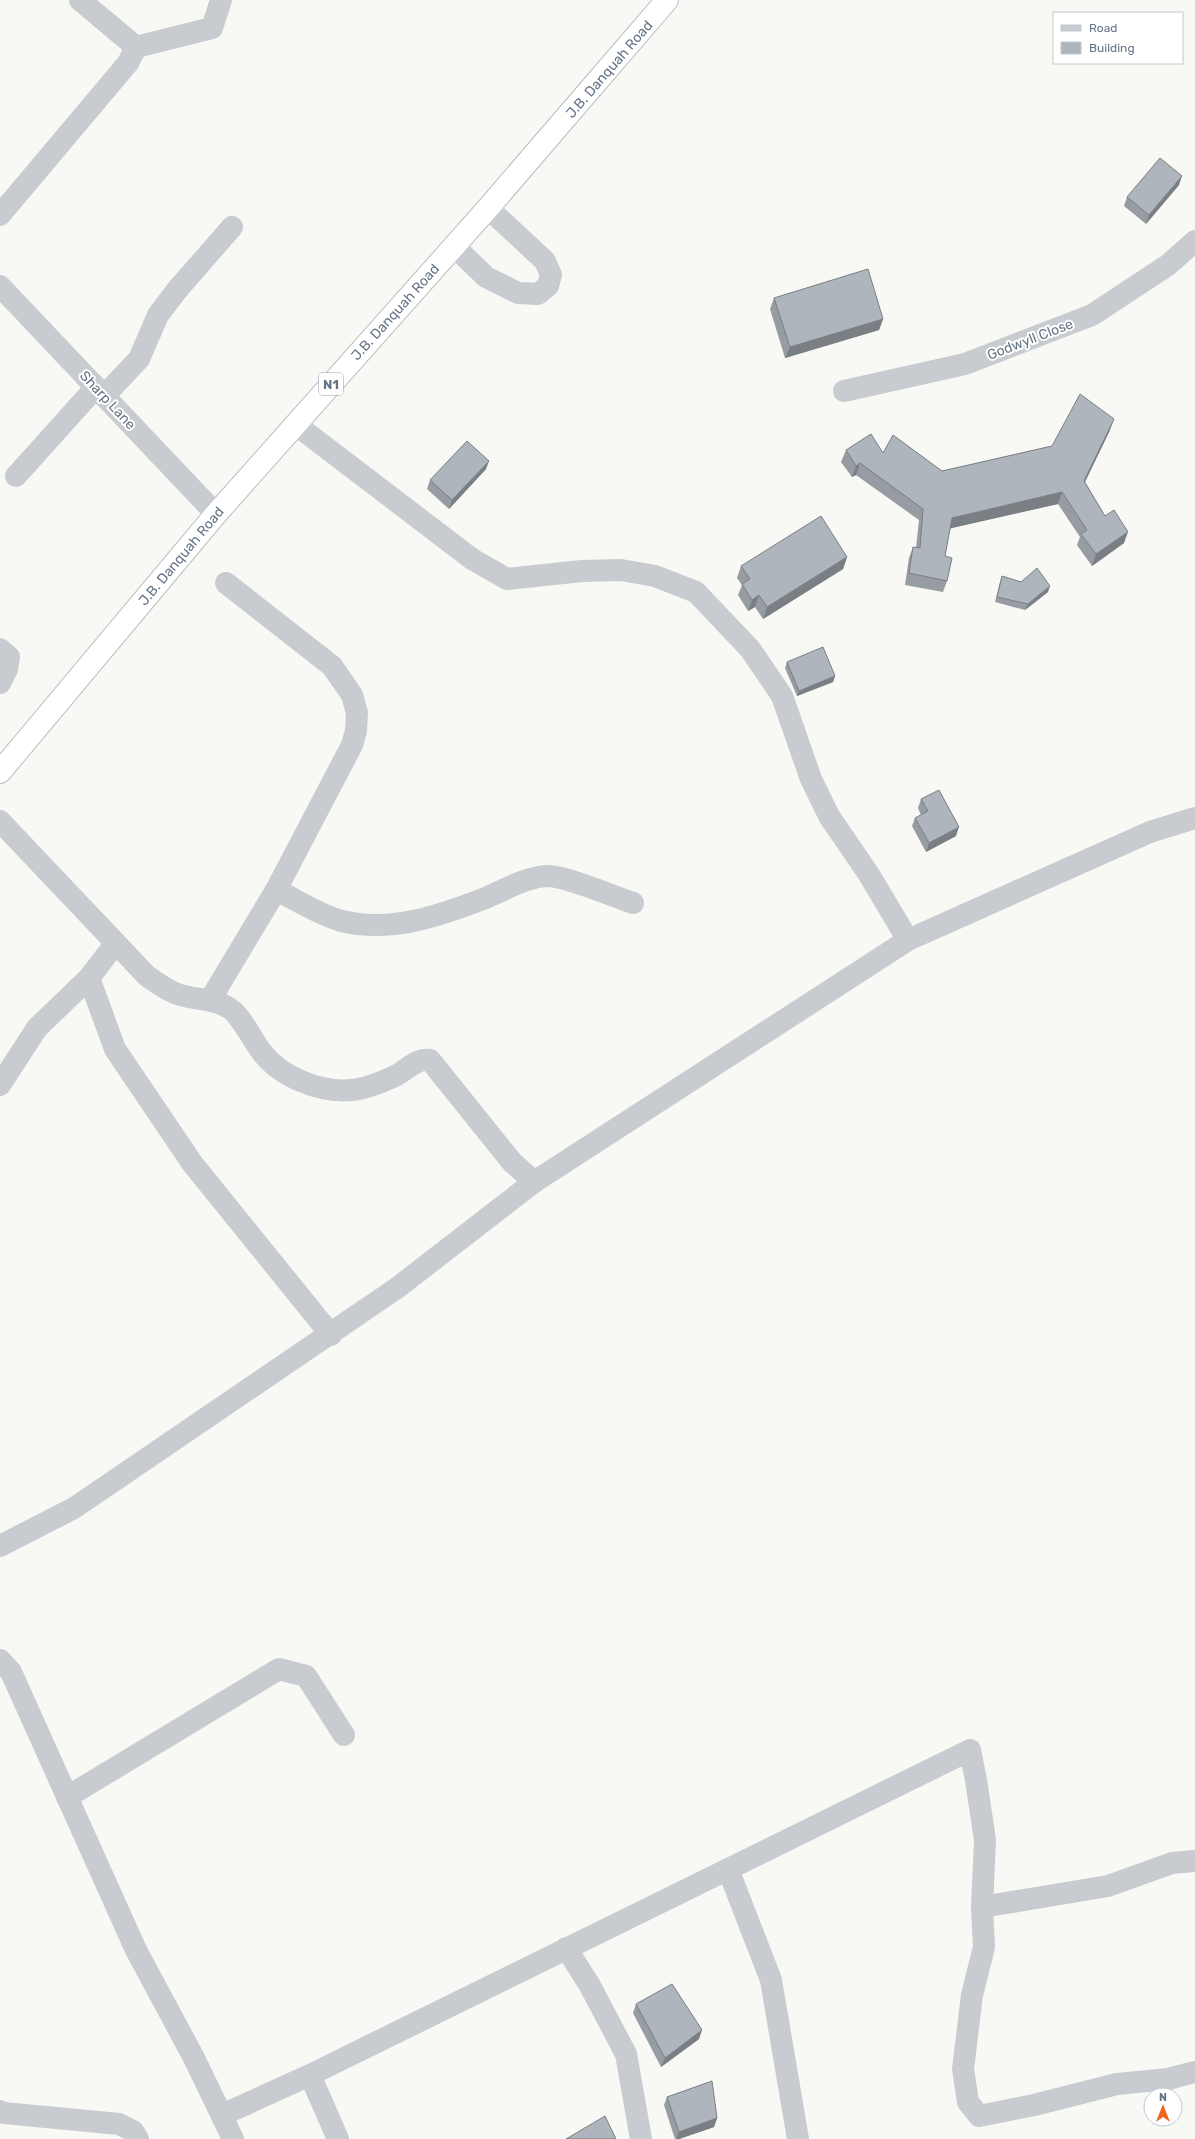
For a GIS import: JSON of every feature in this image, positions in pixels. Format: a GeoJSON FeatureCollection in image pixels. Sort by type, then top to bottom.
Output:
{"type":"FeatureCollection","features":[{"type":"Feature","properties":{"kind":"highway","name":"J.B. Danquah Road"},"geometry":{"type":"LineString","coordinates":[[3,762],[216,514],[488,208],[667,0]]}},
{"type":"Feature","properties":{"kind":"street"},"geometry":{"type":"LineString","coordinates":[[80,0],[136,47]]}},
{"type":"Feature","properties":{"kind":"street"},"geometry":{"type":"LineString","coordinates":[[0,215],[128,63],[136,47],[212,28],[221,0]]}},
{"type":"Feature","properties":{"kind":"street"},"geometry":{"type":"LineString","coordinates":[[454,246],[486,277],[518,293],[538,294],[548,286],[551,274],[545,262],[488,208]]}},
{"type":"Feature","properties":{"kind":"street"},"geometry":{"type":"LineString","coordinates":[[16,476],[100,392],[139,359],[158,315],[177,290],[232,227]]}},
{"type":"Feature","properties":{"kind":"street","name":"Godwyll Close"},"geometry":{"type":"LineString","coordinates":[[844,391],[965,364],[1092,315],[1168,264],[1195,241]]}},
{"type":"Feature","properties":{"kind":"street","name":"Sharp Lane"},"geometry":{"type":"LineString","coordinates":[[0,286],[216,514]]}},
{"type":"Feature","properties":{"kind":"street"},"geometry":{"type":"LineString","coordinates":[[295,424],[472,559],[507,579],[622,570],[655,576],[696,592],[750,649],[782,696],[811,779],[829,816],[868,873],[908,940]]}},
{"type":"Feature","properties":{"kind":"street"},"geometry":{"type":"LineString","coordinates":[[210,1000],[276,890],[352,745],[356,731],[357,713],[352,695],[332,666],[226,583]]}},
{"type":"Feature","properties":{"kind":"street"},"geometry":{"type":"LineString","coordinates":[[0,649],[9,658],[7,669],[0,683]]}},
{"type":"Feature","properties":{"kind":"street"},"geometry":{"type":"LineString","coordinates":[[0,1546],[74,1508],[331,1335],[397,1288],[534,1182],[908,940],[1150,832],[1195,818]]}},
{"type":"Feature","properties":{"kind":"street"},"geometry":{"type":"LineString","coordinates":[[0,822],[147,976],[169,991],[184,996],[210,1000],[233,1011],[262,1053],[273,1064],[295,1078],[315,1087],[332,1090],[353,1090],[396,1075],[418,1061],[424,1059],[430,1060],[512,1162],[534,1182]]}},
{"type":"Feature","properties":{"kind":"street"},"geometry":{"type":"LineString","coordinates":[[276,890],[340,921],[384,926],[425,919],[462,907],[535,878],[550,876],[633,903]]}},
{"type":"Feature","properties":{"kind":"street"},"geometry":{"type":"LineString","coordinates":[[0,1085],[37,1028],[89,978],[115,944]]}},
{"type":"Feature","properties":{"kind":"street"},"geometry":{"type":"LineString","coordinates":[[89,978],[115,1049],[192,1163],[331,1335]]}},
{"type":"Feature","properties":{"kind":"street"},"geometry":{"type":"LineString","coordinates":[[0,1660],[11,1672],[46,1745],[67,1797],[136,1950],[234,2139]]}},
{"type":"Feature","properties":{"kind":"street"},"geometry":{"type":"LineString","coordinates":[[67,1797],[279,1669],[306,1676],[344,1735]]}},
{"type":"Feature","properties":{"kind":"street"},"geometry":{"type":"LineString","coordinates":[[222,2115],[310,2075],[970,1750],[985,1840],[982,1906],[984,1947],[972,1995],[963,2069],[968,2102],[979,2116],[1034,2106],[1118,2084],[1168,2079],[1195,2072]]}},
{"type":"Feature","properties":{"kind":"street"},"geometry":{"type":"LineString","coordinates":[[982,1906],[1108,1886],[1172,1863],[1195,1861]]}},
{"type":"Feature","properties":{"kind":"street"},"geometry":{"type":"LineString","coordinates":[[728,1869],[771,1980],[798,2139]]}},
{"type":"Feature","properties":{"kind":"street"},"geometry":{"type":"LineString","coordinates":[[566,1948],[588,1984],[626,2054],[641,2139]]}},
{"type":"Feature","properties":{"kind":"street"},"geometry":{"type":"LineString","coordinates":[[310,2075],[338,2139]]}},
{"type":"Feature","properties":{"kind":"street"},"geometry":{"type":"LineString","coordinates":[[0,2111],[4,2113],[119,2124],[133,2131],[138,2139]]}},
{"type":"Feature","properties":{"kind":"building"},"geometry":{"type":"Polygon","coordinates":[[[1160,158],[1182,176],[1149,215],[1127,197],[1160,158]]]}},
{"type":"Feature","properties":{"kind":"building"},"geometry":{"type":"Polygon","coordinates":[[[868,269],[883,319],[790,347],[774,298],[868,269]]]}},
{"type":"Feature","properties":{"kind":"building"},"geometry":{"type":"Polygon","coordinates":[[[1080,394],[1114,419],[1084,481],[1105,516],[1114,510],[1128,532],[1096,554],[1081,534],[1087,530],[1062,492],[952,518],[945,556],[952,558],[947,581],[909,573],[913,547],[920,548],[923,509],[860,463],[856,466],[846,450],[871,434],[883,453],[893,435],[942,471],[1052,446],[1080,394]]]}},
{"type":"Feature","properties":{"kind":"building"},"geometry":{"type":"Polygon","coordinates":[[[467,441],[489,461],[452,500],[430,480],[467,441]]]}},
{"type":"Feature","properties":{"kind":"building"},"geometry":{"type":"Polygon","coordinates":[[[821,516],[847,557],[767,607],[759,595],[752,600],[742,584],[750,579],[741,566],[821,516]]]}},
{"type":"Feature","properties":{"kind":"building"},"geometry":{"type":"Polygon","coordinates":[[[1037,568],[1050,586],[1028,604],[997,597],[1002,576],[1021,582],[1037,568]]]}},
{"type":"Feature","properties":{"kind":"building"},"geometry":{"type":"Polygon","coordinates":[[[823,647],[835,676],[799,691],[787,662],[823,647]]]}},
{"type":"Feature","properties":{"kind":"building"},"geometry":{"type":"Polygon","coordinates":[[[939,790],[959,827],[929,843],[915,818],[928,811],[921,799],[939,790]]]}},
{"type":"Feature","properties":{"kind":"building"},"geometry":{"type":"Polygon","coordinates":[[[672,1984],[702,2030],[665,2058],[636,2004],[672,1984]]]}},
{"type":"Feature","properties":{"kind":"building"},"geometry":{"type":"Polygon","coordinates":[[[712,2081],[717,2118],[679,2132],[667,2097],[712,2081]]]}},
{"type":"Feature","properties":{"kind":"building"},"geometry":{"type":"Polygon","coordinates":[[[605,2116],[616,2139],[566,2139],[605,2116]]]}}]}
